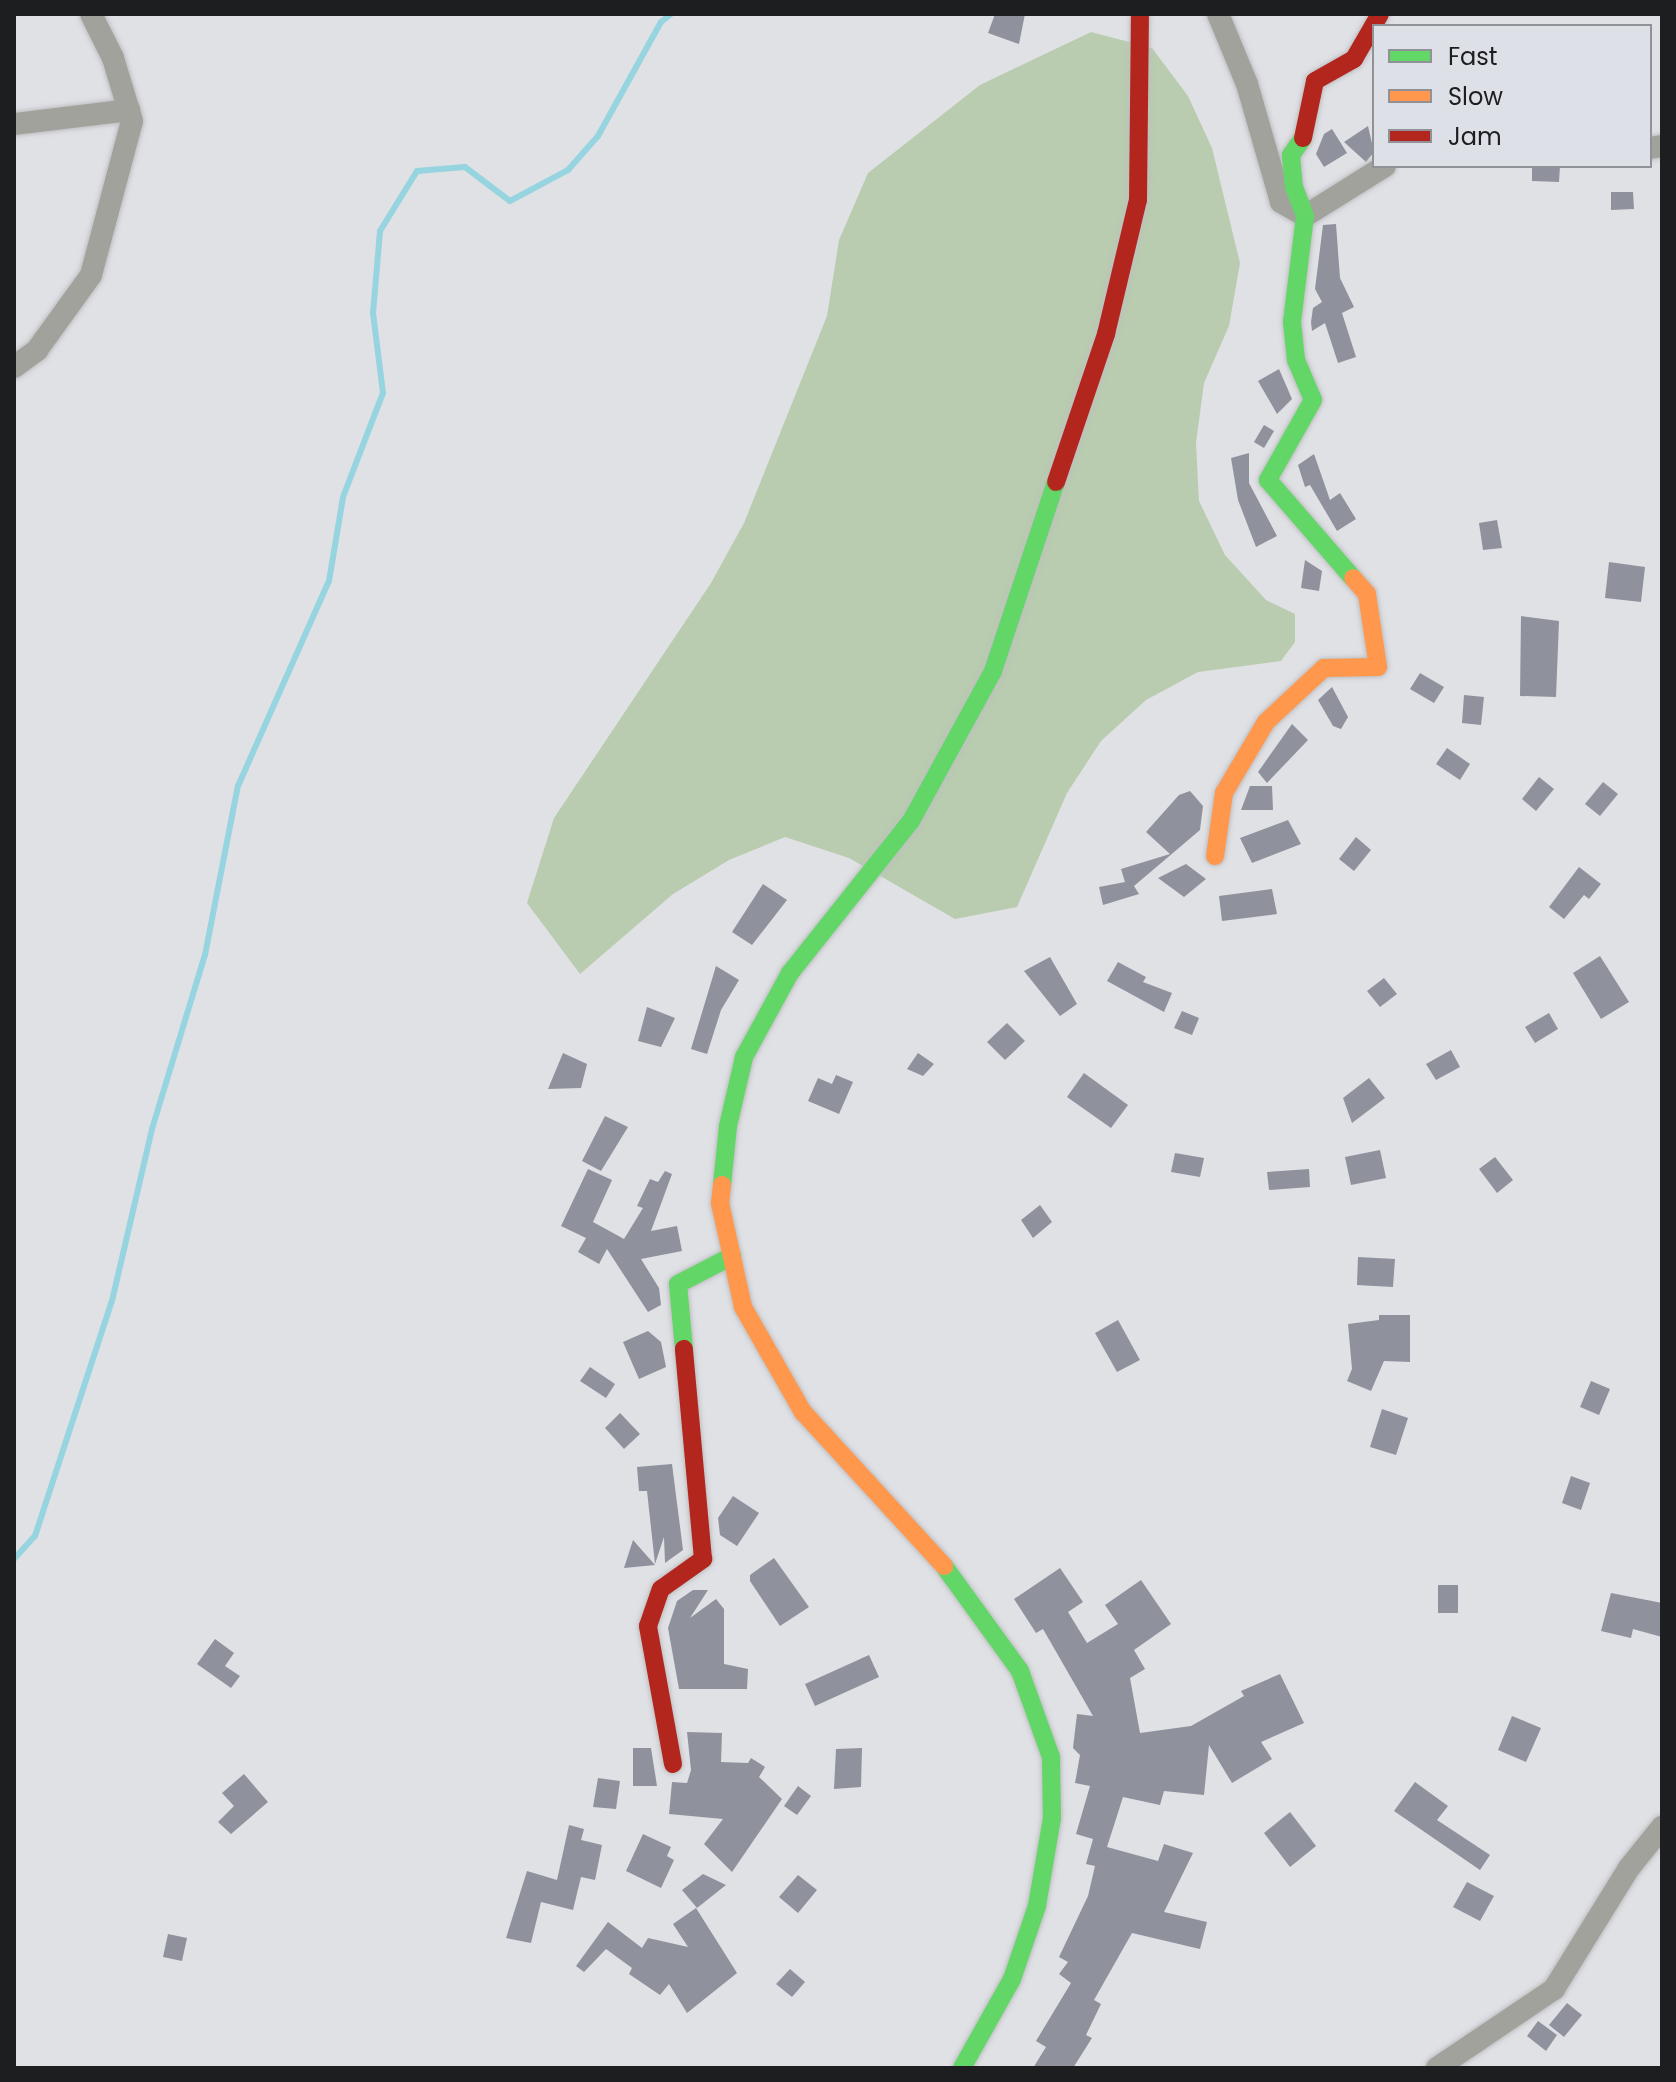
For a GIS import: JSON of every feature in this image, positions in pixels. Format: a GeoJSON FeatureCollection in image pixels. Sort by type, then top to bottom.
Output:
{"type":"FeatureCollection","features":[{"type":"Feature","properties":{"kind":"main road"},"geometry":{"type":"LineString","coordinates":[[962,2068],[1012,1979],[1037,1906],[1052,1818],[1051,1757],[1020,1671],[981,1611],[925,1542],[803,1412],[743,1307],[720,1203],[728,1126],[744,1057],[790,973],[911,821],[993,671],[1106,334],[1138,200],[1140,14]]}},
{"type":"Feature","properties":{"kind":"main road"},"geometry":{"type":"LineString","coordinates":[[1215,856],[1224,793],[1266,722],[1324,668],[1378,667],[1367,594],[1268,480],[1313,400],[1296,360],[1292,322],[1305,216],[1294,187],[1291,155],[1303,140],[1304,117],[1315,81],[1354,59],[1372,28]]}},
{"type":"Feature","properties":{"kind":"main road"},"geometry":{"type":"LineString","coordinates":[[673,1764],[648,1626],[661,1589],[703,1559],[678,1284],[732,1256]]}},
{"type":"Feature","properties":{"kind":"street"},"geometry":{"type":"LineString","coordinates":[[14,367],[37,350],[91,275],[116,197],[132,121],[91,14]]}},
{"type":"Feature","properties":{"kind":"street"},"geometry":{"type":"LineString","coordinates":[[1218,14],[1247,84],[1281,202],[1305,216],[1382,168]]}},
{"type":"Feature","properties":{"kind":"street"},"geometry":{"type":"LineString","coordinates":[[14,124],[129,110]]}},
{"type":"Feature","properties":{"kind":"street"},"geometry":{"type":"LineString","coordinates":[[1437,2068],[1554,1989],[1629,1868],[1662,1827]]}},
{"type":"Feature","properties":{"kind":"green space"},"geometry":{"type":"Polygon","coordinates":[[[1091,32],[1152,48],[1188,96],[1212,148],[1240,263],[1229,326],[1204,383],[1196,443],[1199,501],[1225,555],[1266,600],[1295,614],[1295,642],[1281,661],[1198,672],[1146,700],[1101,741],[1067,793],[1017,907],[955,919],[849,858],[785,837],[729,860],[673,894],[580,974],[527,903],[554,818],[711,583],[744,523],[827,316],[839,240],[868,173],[980,85],[1091,32]]]}},
{"type":"Feature","properties":{"kind":"building"},"geometry":{"type":"Polygon","coordinates":[[[995,14],[1025,14],[1019,44],[988,33],[995,14]]]}},
{"type":"Feature","properties":{"kind":"building"},"geometry":{"type":"Polygon","coordinates":[[[1368,126],[1372,154],[1366,162],[1344,142],[1368,126]]]}},
{"type":"Feature","properties":{"kind":"building"},"geometry":{"type":"Polygon","coordinates":[[[1332,129],[1347,153],[1324,167],[1316,154],[1324,134],[1332,129]]]}},
{"type":"Feature","properties":{"kind":"building"},"geometry":{"type":"Polygon","coordinates":[[[1532,168],[1560,168],[1559,182],[1532,181],[1532,168]]]}},
{"type":"Feature","properties":{"kind":"building"},"geometry":{"type":"Polygon","coordinates":[[[1611,192],[1633,192],[1634,209],[1611,210],[1611,192]]]}},
{"type":"Feature","properties":{"kind":"building"},"geometry":{"type":"Polygon","coordinates":[[[1336,224],[1340,278],[1354,307],[1342,313],[1356,357],[1338,363],[1325,323],[1312,331],[1311,322],[1313,308],[1322,302],[1315,289],[1323,225],[1336,224]]]}},
{"type":"Feature","properties":{"kind":"building"},"geometry":{"type":"Polygon","coordinates":[[[1279,369],[1292,399],[1277,414],[1258,381],[1279,369]]]}},
{"type":"Feature","properties":{"kind":"building"},"geometry":{"type":"Polygon","coordinates":[[[1264,425],[1274,431],[1264,448],[1254,442],[1264,425]]]}},
{"type":"Feature","properties":{"kind":"building"},"geometry":{"type":"Polygon","coordinates":[[[1249,453],[1249,483],[1277,536],[1256,547],[1238,500],[1231,458],[1249,453]]]}},
{"type":"Feature","properties":{"kind":"building"},"geometry":{"type":"Polygon","coordinates":[[[1314,454],[1330,500],[1340,493],[1356,519],[1337,531],[1310,485],[1305,487],[1298,465],[1314,454]]]}},
{"type":"Feature","properties":{"kind":"building"},"geometry":{"type":"Polygon","coordinates":[[[1497,520],[1502,548],[1483,550],[1479,523],[1497,520]]]}},
{"type":"Feature","properties":{"kind":"building"},"geometry":{"type":"Polygon","coordinates":[[[1305,560],[1322,571],[1319,591],[1301,588],[1305,560]]]}},
{"type":"Feature","properties":{"kind":"building"},"geometry":{"type":"Polygon","coordinates":[[[1609,562],[1645,567],[1641,602],[1605,598],[1609,562]]]}},
{"type":"Feature","properties":{"kind":"building"},"geometry":{"type":"Polygon","coordinates":[[[1521,616],[1559,621],[1556,697],[1520,696],[1521,616]]]}},
{"type":"Feature","properties":{"kind":"building"},"geometry":{"type":"Polygon","coordinates":[[[1420,673],[1444,687],[1434,703],[1410,689],[1420,673]]]}},
{"type":"Feature","properties":{"kind":"building"},"geometry":{"type":"Polygon","coordinates":[[[1332,687],[1348,717],[1341,729],[1333,726],[1318,700],[1332,687]]]}},
{"type":"Feature","properties":{"kind":"building"},"geometry":{"type":"Polygon","coordinates":[[[1464,695],[1484,697],[1481,725],[1462,723],[1464,695]]]}},
{"type":"Feature","properties":{"kind":"building"},"geometry":{"type":"Polygon","coordinates":[[[1292,724],[1308,740],[1267,783],[1258,772],[1292,724]]]}},
{"type":"Feature","properties":{"kind":"building"},"geometry":{"type":"Polygon","coordinates":[[[1447,748],[1470,764],[1460,780],[1436,764],[1447,748]]]}},
{"type":"Feature","properties":{"kind":"building"},"geometry":{"type":"Polygon","coordinates":[[[1539,777],[1554,789],[1536,811],[1522,799],[1539,777]]]}},
{"type":"Feature","properties":{"kind":"building"},"geometry":{"type":"Polygon","coordinates":[[[1603,782],[1618,794],[1600,816],[1585,804],[1603,782]]]}},
{"type":"Feature","properties":{"kind":"building"},"geometry":{"type":"Polygon","coordinates":[[[1250,786],[1272,786],[1273,810],[1241,810],[1250,786]]]}},
{"type":"Feature","properties":{"kind":"building"},"geometry":{"type":"Polygon","coordinates":[[[1190,791],[1203,806],[1200,830],[1134,886],[1139,894],[1103,905],[1099,887],[1125,882],[1121,869],[1170,854],[1146,832],[1179,795],[1190,791]]]}},
{"type":"Feature","properties":{"kind":"building"},"geometry":{"type":"Polygon","coordinates":[[[1288,820],[1301,844],[1252,863],[1240,838],[1288,820]]]}},
{"type":"Feature","properties":{"kind":"building"},"geometry":{"type":"Polygon","coordinates":[[[1356,837],[1371,850],[1354,871],[1339,859],[1356,837]]]}},
{"type":"Feature","properties":{"kind":"building"},"geometry":{"type":"Polygon","coordinates":[[[1186,864],[1206,879],[1184,897],[1158,878],[1186,864]]]}},
{"type":"Feature","properties":{"kind":"building"},"geometry":{"type":"Polygon","coordinates":[[[1579,867],[1601,884],[1589,899],[1584,895],[1564,919],[1549,907],[1579,867]]]}},
{"type":"Feature","properties":{"kind":"building"},"geometry":{"type":"Polygon","coordinates":[[[763,884],[787,900],[752,945],[732,932],[763,884]]]}},
{"type":"Feature","properties":{"kind":"building"},"geometry":{"type":"Polygon","coordinates":[[[1272,889],[1277,914],[1222,921],[1219,896],[1272,889]]]}},
{"type":"Feature","properties":{"kind":"building"},"geometry":{"type":"Polygon","coordinates":[[[1600,956],[1629,1002],[1601,1019],[1573,973],[1600,956]]]}},
{"type":"Feature","properties":{"kind":"building"},"geometry":{"type":"Polygon","coordinates":[[[1050,957],[1077,1004],[1060,1016],[1024,971],[1050,957]]]}},
{"type":"Feature","properties":{"kind":"building"},"geometry":{"type":"Polygon","coordinates":[[[1118,962],[1146,977],[1143,982],[1172,993],[1164,1012],[1107,981],[1118,962]]]}},
{"type":"Feature","properties":{"kind":"building"},"geometry":{"type":"Polygon","coordinates":[[[716,966],[739,980],[721,1010],[707,1054],[691,1049],[716,966]]]}},
{"type":"Feature","properties":{"kind":"building"},"geometry":{"type":"Polygon","coordinates":[[[1384,978],[1397,994],[1380,1007],[1367,991],[1384,978]]]}},
{"type":"Feature","properties":{"kind":"building"},"geometry":{"type":"Polygon","coordinates":[[[647,1007],[675,1018],[661,1047],[638,1041],[647,1007]]]}},
{"type":"Feature","properties":{"kind":"building"},"geometry":{"type":"Polygon","coordinates":[[[1182,1011],[1199,1018],[1192,1035],[1174,1028],[1182,1011]]]}},
{"type":"Feature","properties":{"kind":"building"},"geometry":{"type":"Polygon","coordinates":[[[1549,1013],[1558,1029],[1535,1043],[1525,1027],[1549,1013]]]}},
{"type":"Feature","properties":{"kind":"building"},"geometry":{"type":"Polygon","coordinates":[[[1007,1023],[1025,1041],[1005,1060],[987,1042],[1007,1023]]]}},
{"type":"Feature","properties":{"kind":"building"},"geometry":{"type":"Polygon","coordinates":[[[1451,1050],[1460,1067],[1436,1080],[1426,1064],[1451,1050]]]}},
{"type":"Feature","properties":{"kind":"building"},"geometry":{"type":"Polygon","coordinates":[[[563,1053],[587,1064],[581,1088],[548,1089],[563,1053]]]}},
{"type":"Feature","properties":{"kind":"building"},"geometry":{"type":"Polygon","coordinates":[[[918,1053],[934,1064],[923,1076],[907,1069],[918,1053]]]}},
{"type":"Feature","properties":{"kind":"building"},"geometry":{"type":"Polygon","coordinates":[[[1084,1073],[1128,1105],[1111,1128],[1067,1097],[1084,1073]]]}},
{"type":"Feature","properties":{"kind":"building"},"geometry":{"type":"Polygon","coordinates":[[[836,1075],[853,1082],[839,1114],[808,1101],[818,1078],[832,1084],[836,1075]]]}},
{"type":"Feature","properties":{"kind":"building"},"geometry":{"type":"Polygon","coordinates":[[[1369,1078],[1385,1098],[1352,1123],[1343,1098],[1369,1078]]]}},
{"type":"Feature","properties":{"kind":"building"},"geometry":{"type":"Polygon","coordinates":[[[605,1116],[628,1127],[601,1171],[582,1161],[605,1116]]]}},
{"type":"Feature","properties":{"kind":"building"},"geometry":{"type":"Polygon","coordinates":[[[1380,1150],[1386,1178],[1351,1185],[1345,1157],[1380,1150]]]}},
{"type":"Feature","properties":{"kind":"building"},"geometry":{"type":"Polygon","coordinates":[[[1175,1153],[1204,1158],[1200,1177],[1171,1172],[1175,1153]]]}},
{"type":"Feature","properties":{"kind":"building"},"geometry":{"type":"Polygon","coordinates":[[[1495,1157],[1513,1180],[1497,1193],[1479,1169],[1495,1157]]]}},
{"type":"Feature","properties":{"kind":"building"},"geometry":{"type":"Polygon","coordinates":[[[588,1169],[612,1180],[593,1222],[624,1239],[643,1208],[637,1206],[650,1179],[658,1182],[665,1171],[672,1174],[651,1231],[677,1226],[682,1251],[641,1259],[659,1288],[661,1305],[648,1312],[607,1249],[599,1264],[578,1252],[586,1238],[561,1226],[588,1169]]]}},
{"type":"Feature","properties":{"kind":"building"},"geometry":{"type":"Polygon","coordinates":[[[1309,1169],[1310,1187],[1269,1190],[1267,1172],[1309,1169]]]}},
{"type":"Feature","properties":{"kind":"building"},"geometry":{"type":"Polygon","coordinates":[[[1040,1205],[1052,1222],[1033,1238],[1021,1220],[1040,1205]]]}},
{"type":"Feature","properties":{"kind":"building"},"geometry":{"type":"Polygon","coordinates":[[[1358,1257],[1395,1259],[1393,1287],[1357,1285],[1358,1257]]]}},
{"type":"Feature","properties":{"kind":"building"},"geometry":{"type":"Polygon","coordinates":[[[1379,1315],[1410,1315],[1410,1362],[1384,1361],[1371,1391],[1347,1381],[1352,1369],[1348,1324],[1379,1320],[1379,1315]]]}},
{"type":"Feature","properties":{"kind":"building"},"geometry":{"type":"Polygon","coordinates":[[[1118,1320],[1140,1360],[1117,1372],[1095,1333],[1118,1320]]]}},
{"type":"Feature","properties":{"kind":"building"},"geometry":{"type":"Polygon","coordinates":[[[648,1331],[661,1342],[666,1367],[639,1379],[623,1342],[648,1331]]]}},
{"type":"Feature","properties":{"kind":"building"},"geometry":{"type":"Polygon","coordinates":[[[590,1367],[615,1384],[606,1398],[580,1381],[590,1367]]]}},
{"type":"Feature","properties":{"kind":"building"},"geometry":{"type":"Polygon","coordinates":[[[1591,1381],[1610,1389],[1599,1415],[1580,1407],[1591,1381]]]}},
{"type":"Feature","properties":{"kind":"building"},"geometry":{"type":"Polygon","coordinates":[[[1382,1409],[1408,1418],[1396,1455],[1370,1447],[1382,1409]]]}},
{"type":"Feature","properties":{"kind":"building"},"geometry":{"type":"Polygon","coordinates":[[[620,1413],[640,1434],[624,1449],[605,1428],[620,1413]]]}},
{"type":"Feature","properties":{"kind":"building"},"geometry":{"type":"Polygon","coordinates":[[[672,1464],[683,1550],[665,1563],[664,1537],[655,1564],[647,1491],[639,1491],[637,1467],[672,1464]]]}},
{"type":"Feature","properties":{"kind":"building"},"geometry":{"type":"Polygon","coordinates":[[[1571,1476],[1590,1483],[1581,1510],[1562,1503],[1571,1476]]]}},
{"type":"Feature","properties":{"kind":"building"},"geometry":{"type":"Polygon","coordinates":[[[733,1496],[759,1513],[737,1546],[720,1535],[718,1518],[733,1496]]]}},
{"type":"Feature","properties":{"kind":"building"},"geometry":{"type":"Polygon","coordinates":[[[633,1540],[655,1565],[624,1568],[633,1540]]]}},
{"type":"Feature","properties":{"kind":"building"},"geometry":{"type":"Polygon","coordinates":[[[774,1558],[809,1607],[780,1626],[750,1581],[750,1575],[774,1558]]]}},
{"type":"Feature","properties":{"kind":"building"},"geometry":{"type":"Polygon","coordinates":[[[1060,1568],[1083,1602],[1068,1612],[1087,1643],[1118,1624],[1105,1605],[1141,1580],[1171,1624],[1134,1650],[1145,1669],[1130,1678],[1140,1733],[1191,1726],[1244,1696],[1241,1691],[1280,1674],[1304,1723],[1261,1742],[1272,1759],[1232,1783],[1209,1745],[1204,1795],[1164,1791],[1160,1805],[1123,1797],[1107,1847],[1158,1861],[1164,1844],[1193,1853],[1164,1912],[1207,1922],[1200,1949],[1132,1933],[1094,2000],[1101,2004],[1086,2035],[1092,2038],[1073,2068],[1033,2068],[1046,2047],[1036,2041],[1071,1983],[1059,1974],[1068,1962],[1059,1957],[1088,1896],[1095,1866],[1086,1864],[1093,1839],[1076,1834],[1090,1786],[1075,1783],[1080,1755],[1073,1748],[1077,1714],[1093,1716],[1043,1629],[1036,1633],[1014,1599],[1060,1568]]]}},
{"type":"Feature","properties":{"kind":"building"},"geometry":{"type":"Polygon","coordinates":[[[1438,1585],[1458,1585],[1458,1613],[1438,1613],[1438,1585]]]}},
{"type":"Feature","properties":{"kind":"building"},"geometry":{"type":"Polygon","coordinates":[[[693,1590],[708,1590],[690,1618],[716,1599],[724,1609],[724,1664],[748,1669],[747,1689],[679,1689],[668,1628],[677,1601],[693,1590]]]}},
{"type":"Feature","properties":{"kind":"building"},"geometry":{"type":"Polygon","coordinates":[[[1611,1593],[1662,1603],[1662,1637],[1633,1629],[1631,1638],[1601,1631],[1611,1593]]]}},
{"type":"Feature","properties":{"kind":"building"},"geometry":{"type":"Polygon","coordinates":[[[215,1639],[234,1653],[225,1666],[240,1676],[231,1688],[197,1664],[215,1639]]]}},
{"type":"Feature","properties":{"kind":"building"},"geometry":{"type":"Polygon","coordinates":[[[869,1655],[879,1677],[815,1706],[805,1684],[869,1655]]]}},
{"type":"Feature","properties":{"kind":"building"},"geometry":{"type":"Polygon","coordinates":[[[1512,1716],[1541,1728],[1526,1762],[1498,1750],[1512,1716]]]}},
{"type":"Feature","properties":{"kind":"building"},"geometry":{"type":"Polygon","coordinates":[[[687,1732],[722,1733],[721,1762],[748,1763],[751,1758],[765,1767],[759,1777],[782,1799],[732,1872],[704,1844],[723,1819],[669,1814],[672,1782],[687,1783],[691,1770],[687,1732]]]}},
{"type":"Feature","properties":{"kind":"building"},"geometry":{"type":"Polygon","coordinates":[[[633,1748],[651,1748],[657,1786],[633,1786],[633,1748]]]}},
{"type":"Feature","properties":{"kind":"building"},"geometry":{"type":"Polygon","coordinates":[[[862,1748],[861,1787],[834,1789],[836,1749],[862,1748]]]}},
{"type":"Feature","properties":{"kind":"building"},"geometry":{"type":"Polygon","coordinates":[[[244,1774],[268,1802],[231,1834],[218,1822],[234,1806],[222,1793],[244,1774]]]}},
{"type":"Feature","properties":{"kind":"building"},"geometry":{"type":"Polygon","coordinates":[[[598,1778],[620,1781],[616,1809],[593,1807],[598,1778]]]}},
{"type":"Feature","properties":{"kind":"building"},"geometry":{"type":"Polygon","coordinates":[[[1415,1782],[1448,1806],[1437,1820],[1490,1855],[1480,1870],[1394,1811],[1415,1782]]]}},
{"type":"Feature","properties":{"kind":"building"},"geometry":{"type":"Polygon","coordinates":[[[798,1786],[811,1796],[797,1815],[784,1806],[798,1786]]]}},
{"type":"Feature","properties":{"kind":"building"},"geometry":{"type":"Polygon","coordinates":[[[1290,1812],[1316,1846],[1290,1867],[1264,1833],[1290,1812]]]}},
{"type":"Feature","properties":{"kind":"building"},"geometry":{"type":"Polygon","coordinates":[[[569,1825],[584,1829],[581,1840],[602,1845],[595,1880],[581,1877],[573,1910],[541,1902],[531,1943],[506,1938],[527,1871],[557,1880],[569,1825]]]}},
{"type":"Feature","properties":{"kind":"building"},"geometry":{"type":"Polygon","coordinates":[[[643,1834],[671,1847],[667,1856],[674,1860],[661,1888],[626,1871],[643,1834]]]}},
{"type":"Feature","properties":{"kind":"building"},"geometry":{"type":"Polygon","coordinates":[[[703,1874],[726,1885],[697,1908],[682,1890],[703,1874]]]}},
{"type":"Feature","properties":{"kind":"building"},"geometry":{"type":"Polygon","coordinates":[[[798,1875],[817,1890],[798,1913],[779,1897],[798,1875]]]}},
{"type":"Feature","properties":{"kind":"building"},"geometry":{"type":"Polygon","coordinates":[[[1467,1882],[1494,1896],[1480,1921],[1453,1907],[1467,1882]]]}},
{"type":"Feature","properties":{"kind":"building"},"geometry":{"type":"Polygon","coordinates":[[[696,1908],[737,1973],[687,2013],[669,1984],[660,1995],[629,1974],[632,1968],[606,1949],[584,1972],[576,1966],[608,1922],[642,1948],[648,1938],[688,1947],[673,1924],[696,1908]]]}},
{"type":"Feature","properties":{"kind":"building"},"geometry":{"type":"Polygon","coordinates":[[[168,1934],[187,1938],[182,1961],[163,1957],[168,1934]]]}},
{"type":"Feature","properties":{"kind":"building"},"geometry":{"type":"Polygon","coordinates":[[[790,1969],[805,1982],[792,1997],[776,1984],[790,1969]]]}},
{"type":"Feature","properties":{"kind":"building"},"geometry":{"type":"Polygon","coordinates":[[[1567,2003],[1582,2015],[1564,2037],[1549,2025],[1567,2003]]]}},
{"type":"Feature","properties":{"kind":"building"},"geometry":{"type":"Polygon","coordinates":[[[1538,2021],[1557,2035],[1546,2051],[1527,2036],[1538,2021]]]}},
{"type":"Feature","properties":{"kind":"waterway"},"geometry":{"type":"LineString","coordinates":[[14,1559],[35,1536],[112,1301],[152,1129],[205,955],[238,786],[329,581],[343,497],[383,393],[373,313],[380,231],[417,171],[465,167],[510,201],[568,170],[598,136],[661,22],[671,14]]}},
{"type":"Feature","properties":{"kind":"traffic: fast"},"geometry":{"type":"LineString","coordinates":[[1303,138],[1291,155],[1294,187],[1305,216],[1292,322],[1296,360],[1313,400],[1268,480],[1353,578]]}},
{"type":"Feature","properties":{"kind":"traffic: fast"},"geometry":{"type":"LineString","coordinates":[[722,1185],[728,1126],[744,1057],[790,973],[911,821],[993,671],[1056,482]]}},
{"type":"Feature","properties":{"kind":"traffic: fast"},"geometry":{"type":"LineString","coordinates":[[684,1349],[678,1284],[732,1256]]}},
{"type":"Feature","properties":{"kind":"traffic: fast"},"geometry":{"type":"LineString","coordinates":[[944,1566],[1020,1671],[1051,1757],[1052,1818],[1037,1906],[1012,1979],[962,2068]]}},
{"type":"Feature","properties":{"kind":"traffic: slow"},"geometry":{"type":"LineString","coordinates":[[1215,856],[1224,793],[1266,722],[1324,668],[1378,667],[1367,594],[1353,578]]}},
{"type":"Feature","properties":{"kind":"traffic: slow"},"geometry":{"type":"LineString","coordinates":[[722,1185],[720,1203],[743,1307],[803,1412],[944,1566]]}},
{"type":"Feature","properties":{"kind":"traffic: jam"},"geometry":{"type":"LineString","coordinates":[[1056,482],[1106,334],[1138,200],[1140,14]]}},
{"type":"Feature","properties":{"kind":"traffic: jam"},"geometry":{"type":"LineString","coordinates":[[1374,24],[1380,14]]}},
{"type":"Feature","properties":{"kind":"traffic: jam"},"geometry":{"type":"LineString","coordinates":[[1303,138],[1315,81],[1354,59],[1372,28]]}},
{"type":"Feature","properties":{"kind":"traffic: jam"},"geometry":{"type":"LineString","coordinates":[[673,1764],[648,1626],[661,1589],[703,1559],[684,1349]]}}]}
